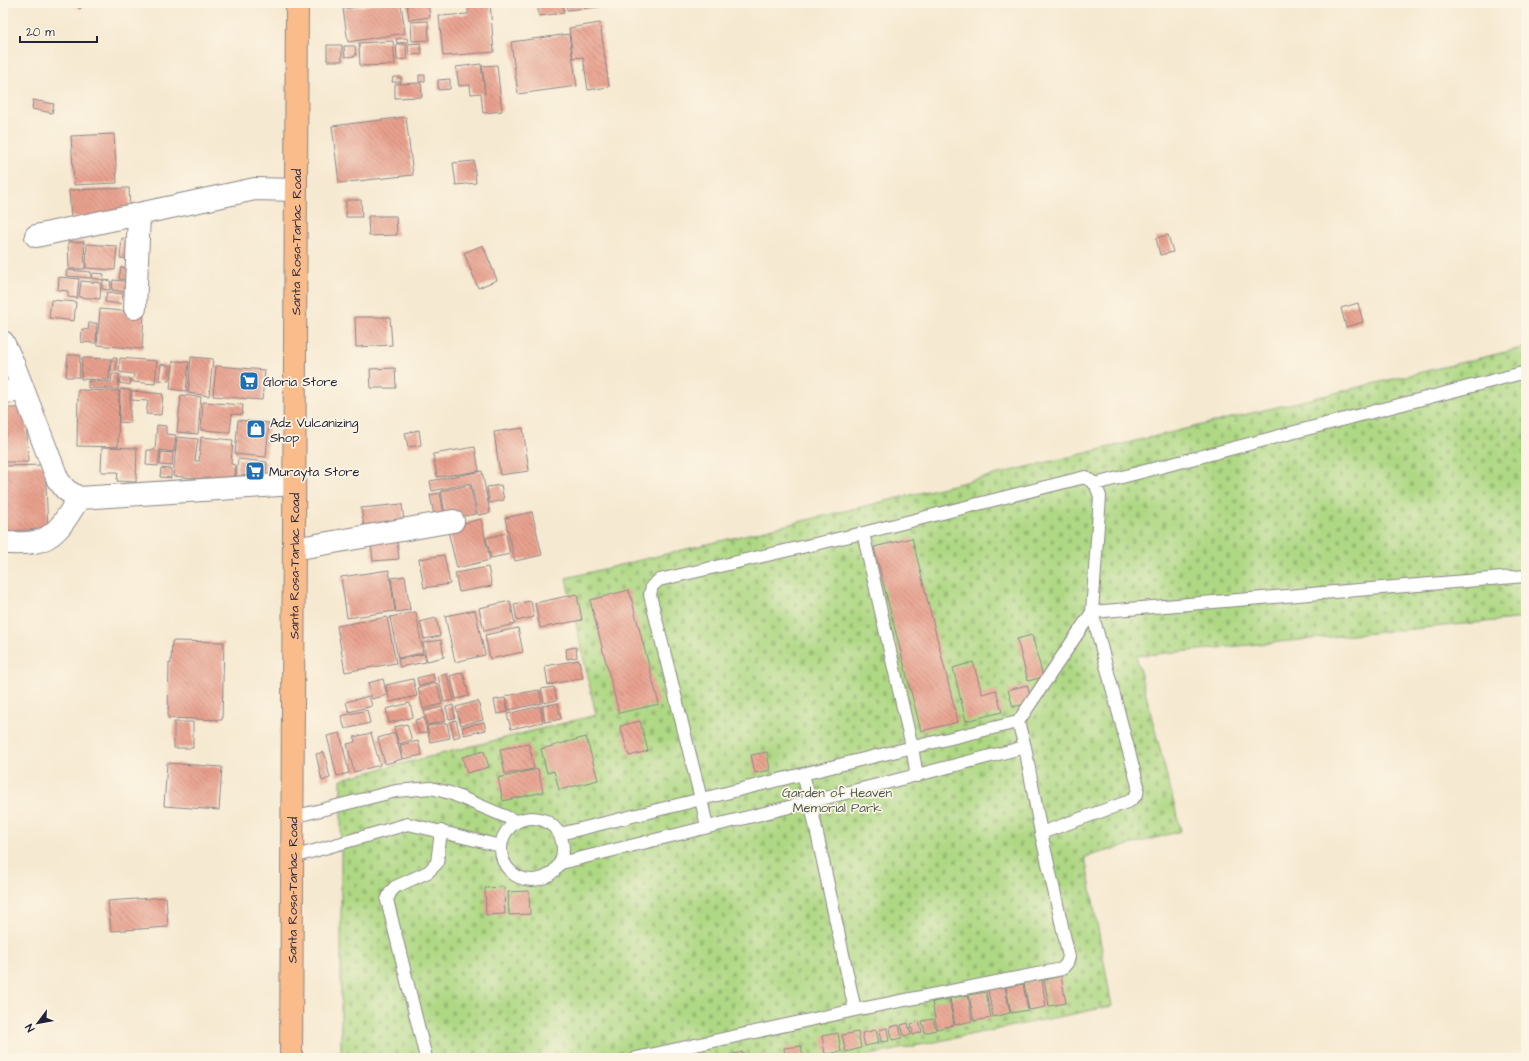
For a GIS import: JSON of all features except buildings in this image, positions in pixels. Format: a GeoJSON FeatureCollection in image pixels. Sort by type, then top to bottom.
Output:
{"type":"FeatureCollection","features":[{"type":"Feature","properties":{"kind":"highway","name":"Santa Rosa-Tarlac Road"},"geometry":{"type":"LineString","coordinates":[[291,1058],[297,3]]}},
{"type":"Feature","properties":{"kind":"street"},"geometry":{"type":"LineString","coordinates":[[36,236],[255,189],[296,190]]}},
{"type":"Feature","properties":{"kind":"street"},"geometry":{"type":"LineString","coordinates":[[135,308],[139,215]]}},
{"type":"Feature","properties":{"kind":"street"},"geometry":{"type":"LineString","coordinates":[[3,342],[13,391],[58,480],[66,490],[79,498],[294,484]]}},
{"type":"Feature","properties":{"kind":"street"},"geometry":{"type":"LineString","coordinates":[[3,543],[35,542],[49,536],[61,526],[79,498]]}},
{"type":"Feature","properties":{"kind":"street"},"geometry":{"type":"LineString","coordinates":[[294,549],[453,521]]}},
{"type":"Feature","properties":{"kind":"lane"},"geometry":{"type":"LineString","coordinates":[[1095,484],[1526,372]]}},
{"type":"Feature","properties":{"kind":"lane"},"geometry":{"type":"LineString","coordinates":[[707,827],[650,595],[652,586],[658,580],[863,533],[1084,477],[1095,484],[1100,496],[1092,612],[1138,786],[1137,794],[1130,801],[1041,833]]}},
{"type":"Feature","properties":{"kind":"lane"},"geometry":{"type":"LineString","coordinates":[[863,533],[912,747],[917,776]]}},
{"type":"Feature","properties":{"kind":"lane"},"geometry":{"type":"LineString","coordinates":[[1092,612],[1526,576]]}},
{"type":"Feature","properties":{"kind":"lane"},"geometry":{"type":"LineString","coordinates":[[560,834],[1018,722],[1092,612]]}},
{"type":"Feature","properties":{"kind":"lane"},"geometry":{"type":"LineString","coordinates":[[636,1058],[855,1010],[1062,969],[1067,963],[1069,957],[1041,833],[1025,748],[1018,722]]}},
{"type":"Feature","properties":{"kind":"lane"},"geometry":{"type":"LineString","coordinates":[[561,864],[1025,748]]}},
{"type":"Feature","properties":{"kind":"lane"},"geometry":{"type":"LineString","coordinates":[[803,774],[855,1010]]}},
{"type":"Feature","properties":{"kind":"lane"},"geometry":{"type":"LineString","coordinates":[[293,817],[396,791],[431,788],[450,793],[516,821]]}},
{"type":"Feature","properties":{"kind":"lane"},"geometry":{"type":"LineString","coordinates":[[528,817],[541,818],[552,824],[560,834],[564,849],[561,864],[554,872],[545,878],[535,880],[524,879],[514,874],[506,866],[502,857],[501,846],[505,832],[516,821],[528,817]]}},
{"type":"Feature","properties":{"kind":"lane"},"geometry":{"type":"LineString","coordinates":[[292,857],[408,824],[501,846]]}},
{"type":"Feature","properties":{"kind":"lane"},"geometry":{"type":"LineString","coordinates":[[426,1058],[388,900],[390,893],[395,887],[428,872],[437,863],[440,851],[439,839],[441,831]]}},
{"type":"Feature","properties":{"kind":"green space","name":"Garden of Heaven Memorial Park"},"geometry":{"type":"Polygon","coordinates":[[[1526,347],[1526,618],[1136,656],[1181,831],[1085,857],[1112,1006],[856,1058],[341,1058],[341,779],[596,715],[566,578],[1526,347]]]}},
{"type":"Feature","properties":{"kind":"place","name":"Gloria Store"},"geometry":{"type":"Point","coordinates":[249,381]}},
{"type":"Feature","properties":{"kind":"place","name":"Adz Vulcanizing Shop"},"geometry":{"type":"Point","coordinates":[256,429]}},
{"type":"Feature","properties":{"kind":"place","name":"Murayta Store"},"geometry":{"type":"Point","coordinates":[255,471]}}]}
